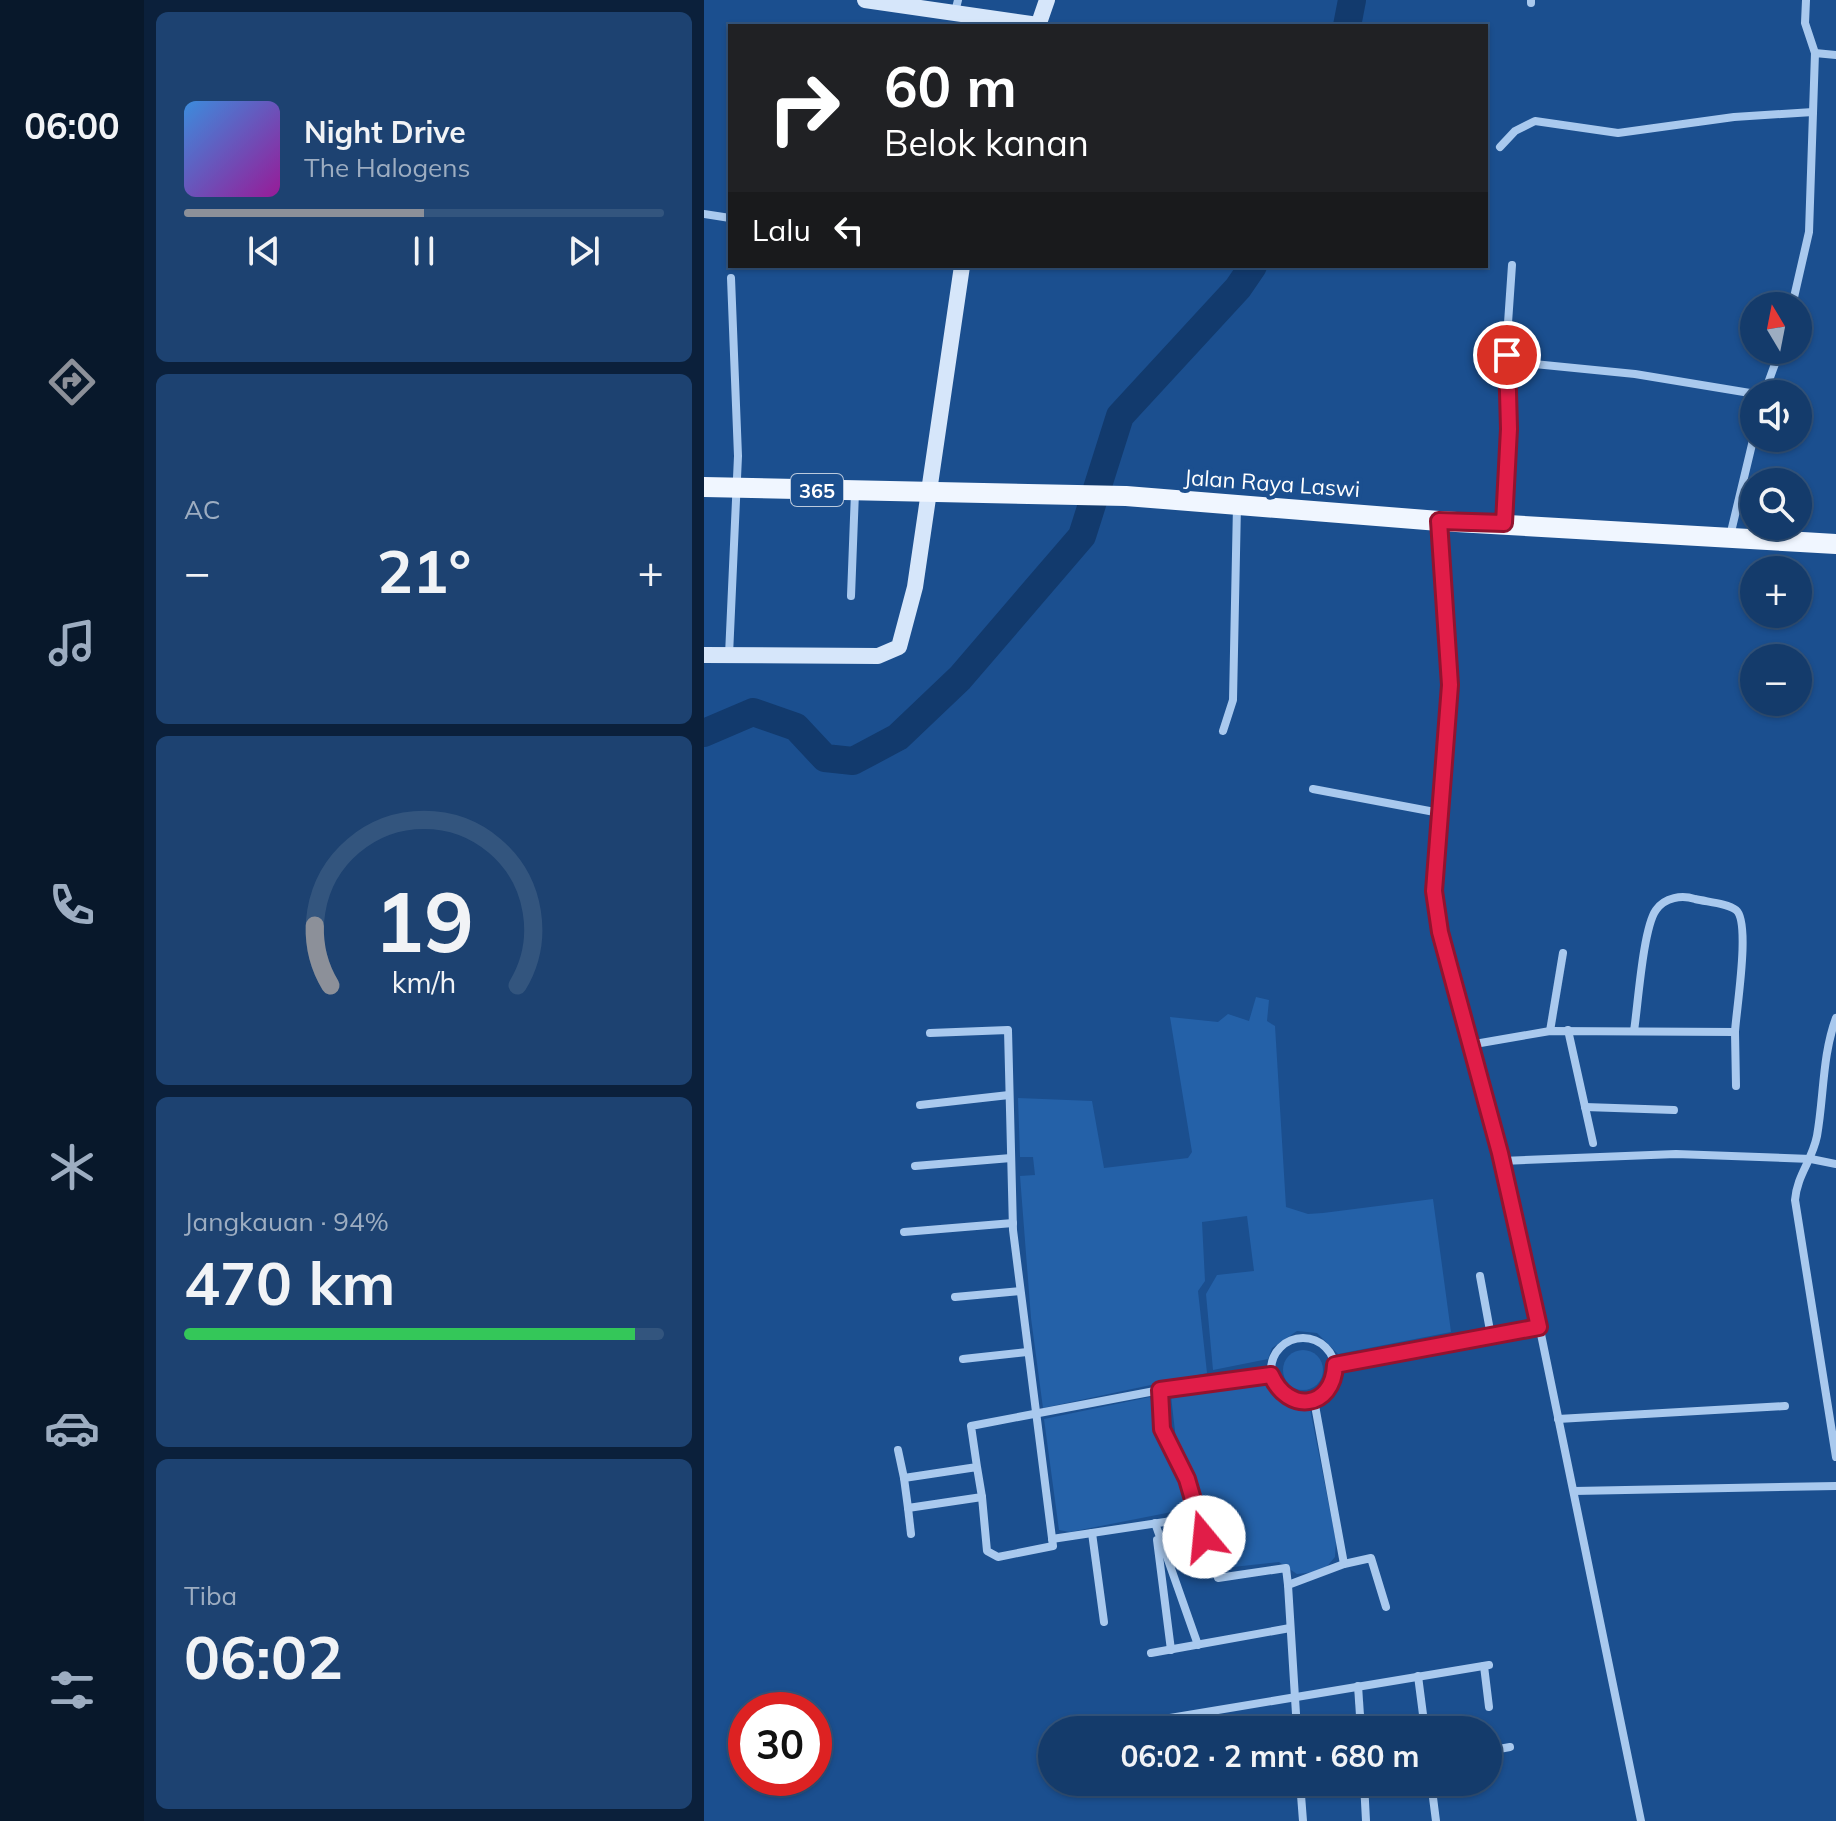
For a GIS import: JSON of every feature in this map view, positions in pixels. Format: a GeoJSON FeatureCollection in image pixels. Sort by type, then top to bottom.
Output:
{"type":"FeatureCollection","features":[{"type":"Feature","properties":{"kind":"main road","name":"Jalan Raya Laswi"},"geometry":{"type":"LineString","coordinates":[[704,487],[1126,496],[1439,521],[1836,544]]}},
{"type":"Feature","properties":{"kind":"street"},"geometry":{"type":"LineString","coordinates":[[865,0],[957,6],[1030,24]]}},
{"type":"Feature","properties":{"kind":"street"},"geometry":{"type":"LineString","coordinates":[[1039,24],[1047,0]]}},
{"type":"Feature","properties":{"kind":"street"},"geometry":{"type":"LineString","coordinates":[[1795,292],[1809,232],[1815,53],[1805,23],[1806,0]]}},
{"type":"Feature","properties":{"kind":"street"},"geometry":{"type":"LineString","coordinates":[[1815,53],[1836,55]]}},
{"type":"Feature","properties":{"kind":"street"},"geometry":{"type":"LineString","coordinates":[[1500,147],[1515,131],[1535,121],[1618,133],[1734,117],[1813,112]]}},
{"type":"Feature","properties":{"kind":"street"},"geometry":{"type":"LineString","coordinates":[[704,214],[728,218]]}},
{"type":"Feature","properties":{"kind":"street"},"geometry":{"type":"LineString","coordinates":[[1504,523],[1512,265]]}},
{"type":"Feature","properties":{"kind":"street"},"geometry":{"type":"LineString","coordinates":[[704,655],[878,656],[899,647],[915,587],[962,268]]}},
{"type":"Feature","properties":{"kind":"street"},"geometry":{"type":"LineString","coordinates":[[729,655],[738,456],[731,278]]}},
{"type":"Feature","properties":{"kind":"street"},"geometry":{"type":"LineString","coordinates":[[1507,355],[1517,363],[1635,374],[1740,391]]}},
{"type":"Feature","properties":{"kind":"street"},"geometry":{"type":"LineString","coordinates":[[1730,537],[1750,452]]}},
{"type":"Feature","properties":{"kind":"street"},"geometry":{"type":"LineString","coordinates":[[851,596],[855,491]]}},
{"type":"Feature","properties":{"kind":"street"},"geometry":{"type":"LineString","coordinates":[[1223,731],[1233,700],[1237,504]]}},
{"type":"Feature","properties":{"kind":"street"},"geometry":{"type":"LineString","coordinates":[[1439,521],[1450,685],[1434,891],[1440,932],[1502,1161],[1574,1491],[1641,1821]]}},
{"type":"Feature","properties":{"kind":"street"},"geometry":{"type":"LineString","coordinates":[[1313,789],[1440,813]]}},
{"type":"Feature","properties":{"kind":"street"},"geometry":{"type":"LineString","coordinates":[[1634,1031],[1649,928],[1656,909],[1684,896],[1735,909],[1741,915],[1743,938],[1735,1032],[1736,1086]]}},
{"type":"Feature","properties":{"kind":"street"},"geometry":{"type":"LineString","coordinates":[[1550,1031],[1563,953]]}},
{"type":"Feature","properties":{"kind":"street"},"geometry":{"type":"LineString","coordinates":[[1836,1018],[1811,1159],[1800,1172],[1796,1185],[1795,1214],[1836,1457]]}},
{"type":"Feature","properties":{"kind":"street"},"geometry":{"type":"LineString","coordinates":[[930,1033],[1008,1030],[1013,1223],[1034,1415],[1053,1546],[998,1557],[987,1551],[971,1426],[1034,1415],[1160,1390],[1271,1375]]}},
{"type":"Feature","properties":{"kind":"street"},"geometry":{"type":"LineString","coordinates":[[1469,1045],[1568,1030],[1735,1032]]}},
{"type":"Feature","properties":{"kind":"street"},"geometry":{"type":"LineString","coordinates":[[1568,1030],[1593,1143]]}},
{"type":"Feature","properties":{"kind":"street"},"geometry":{"type":"LineString","coordinates":[[920,1105],[1009,1095]]}},
{"type":"Feature","properties":{"kind":"street"},"geometry":{"type":"LineString","coordinates":[[1585,1107],[1674,1110]]}},
{"type":"Feature","properties":{"kind":"street"},"geometry":{"type":"LineString","coordinates":[[1502,1161],[1676,1154],[1811,1159],[1836,1164]]}},
{"type":"Feature","properties":{"kind":"street"},"geometry":{"type":"LineString","coordinates":[[915,1166],[1011,1158]]}},
{"type":"Feature","properties":{"kind":"street"},"geometry":{"type":"LineString","coordinates":[[904,1232],[1013,1223]]}},
{"type":"Feature","properties":{"kind":"street"},"geometry":{"type":"LineString","coordinates":[[1480,1276],[1491,1336]]}},
{"type":"Feature","properties":{"kind":"street"},"geometry":{"type":"LineString","coordinates":[[955,1297],[1020,1291]]}},
{"type":"Feature","properties":{"kind":"street"},"geometry":{"type":"LineString","coordinates":[[1335,1365],[1539,1327]]}},
{"type":"Feature","properties":{"kind":"street"},"geometry":{"type":"LineString","coordinates":[[1299,1338],[1322,1344],[1335,1365],[1331,1386],[1314,1400],[1300,1402],[1287,1397],[1277,1388],[1271,1375],[1278,1351],[1299,1338]]}},
{"type":"Feature","properties":{"kind":"street"},"geometry":{"type":"LineString","coordinates":[[963,1359],[1027,1352]]}},
{"type":"Feature","properties":{"kind":"street"},"geometry":{"type":"LineString","coordinates":[[1160,1390],[1162,1429],[1168,1446],[1181,1463],[1218,1578],[1286,1568],[1296,1716]]}},
{"type":"Feature","properties":{"kind":"street"},"geometry":{"type":"LineString","coordinates":[[1314,1400],[1344,1564]]}},
{"type":"Feature","properties":{"kind":"street"},"geometry":{"type":"LineString","coordinates":[[1558,1419],[1785,1406]]}},
{"type":"Feature","properties":{"kind":"street"},"geometry":{"type":"LineString","coordinates":[[898,1450],[911,1534]]}},
{"type":"Feature","properties":{"kind":"street"},"geometry":{"type":"LineString","coordinates":[[904,1478],[977,1467]]}},
{"type":"Feature","properties":{"kind":"street"},"geometry":{"type":"LineString","coordinates":[[1574,1491],[1836,1486]]}},
{"type":"Feature","properties":{"kind":"street"},"geometry":{"type":"LineString","coordinates":[[908,1508],[982,1497]]}},
{"type":"Feature","properties":{"kind":"street"},"geometry":{"type":"LineString","coordinates":[[1052,1539],[1198,1517]]}},
{"type":"Feature","properties":{"kind":"street"},"geometry":{"type":"LineString","coordinates":[[1155,1523],[1198,1645]]}},
{"type":"Feature","properties":{"kind":"street"},"geometry":{"type":"LineString","coordinates":[[1155,1523],[1171,1650]]}},
{"type":"Feature","properties":{"kind":"street"},"geometry":{"type":"LineString","coordinates":[[1092,1533],[1104,1622]]}},
{"type":"Feature","properties":{"kind":"street"},"geometry":{"type":"LineString","coordinates":[[1288,1585],[1344,1564],[1371,1558],[1386,1607]]}},
{"type":"Feature","properties":{"kind":"street"},"geometry":{"type":"LineString","coordinates":[[1151,1653],[1290,1628]]}},
{"type":"Feature","properties":{"kind":"street"},"geometry":{"type":"LineString","coordinates":[[1180,1716],[1486,1665],[1489,1707]]}},
{"type":"Feature","properties":{"kind":"street"},"geometry":{"type":"LineString","coordinates":[[1418,1676],[1423,1716]]}},
{"type":"Feature","properties":{"kind":"street"},"geometry":{"type":"LineString","coordinates":[[1358,1686],[1360,1716]]}},
{"type":"Feature","properties":{"kind":"street"},"geometry":{"type":"LineString","coordinates":[[1502,1748],[1510,1747]]}},
{"type":"Feature","properties":{"kind":"street"},"geometry":{"type":"LineString","coordinates":[[1301,1796],[1303,1821]]}},
{"type":"Feature","properties":{"kind":"street"},"geometry":{"type":"LineString","coordinates":[[1365,1796],[1366,1821]]}},
{"type":"Feature","properties":{"kind":"street"},"geometry":{"type":"LineString","coordinates":[[1433,1796],[1436,1821]]}},
{"type":"Feature","properties":{"kind":"shaded area"},"geometry":{"type":"Polygon","coordinates":[[[1256,997],[1269,1000],[1267,1021],[1275,1026],[1286,1207],[1308,1214],[1433,1199],[1451,1332],[1338,1354],[1317,1333],[1297,1331],[1272,1348],[1268,1359],[1213,1370],[1206,1294],[1217,1275],[1254,1271],[1247,1216],[1202,1222],[1205,1281],[1198,1291],[1207,1373],[1043,1408],[1031,1318],[1020,1176],[1035,1175],[1033,1157],[1020,1157],[1018,1098],[1092,1101],[1104,1168],[1188,1158],[1192,1152],[1170,1017],[1218,1022],[1228,1014],[1249,1021],[1256,997]]]}},
{"type":"Feature","properties":{"kind":"shaded area"},"geometry":{"type":"Polygon","coordinates":[[[1303,1350],[1317,1356],[1323,1370],[1317,1384],[1303,1390],[1289,1384],[1283,1370],[1289,1356],[1303,1350]]]}},
{"type":"Feature","properties":{"kind":"shaded area"},"geometry":{"type":"Polygon","coordinates":[[[1264,1383],[1277,1399],[1310,1409],[1336,1541],[1335,1557],[1323,1571],[1297,1574],[1279,1562],[1233,1567],[1220,1562],[1195,1475],[1176,1440],[1171,1396],[1264,1383]]]}},
{"type":"Feature","properties":{"kind":"shaded area"},"geometry":{"type":"Polygon","coordinates":[[[1150,1397],[1163,1442],[1179,1469],[1187,1509],[1070,1532],[1059,1530],[1044,1419],[1150,1397]]]}},
{"type":"Feature","properties":{"kind":"waterway"},"geometry":{"type":"LineString","coordinates":[[1347,24],[1352,0]]}},
{"type":"Feature","properties":{"kind":"waterway"},"geometry":{"type":"LineString","coordinates":[[704,733],[753,712],[796,727],[825,758],[853,761],[898,737],[960,678],[1082,536],[1120,416],[1238,288],[1252,268]]}},
{"type":"Feature","properties":{"kind":"route"},"geometry":{"type":"LineString","coordinates":[[1204,1537],[1181,1463],[1168,1446],[1162,1429],[1160,1390],[1271,1375],[1277,1388],[1287,1397],[1300,1402],[1314,1400],[1324,1395],[1331,1386],[1335,1365],[1539,1327],[1500,1153],[1440,932],[1434,891],[1434,851],[1442,801],[1450,685],[1443,619],[1439,521],[1504,523],[1509,429],[1507,355]]}}]}
